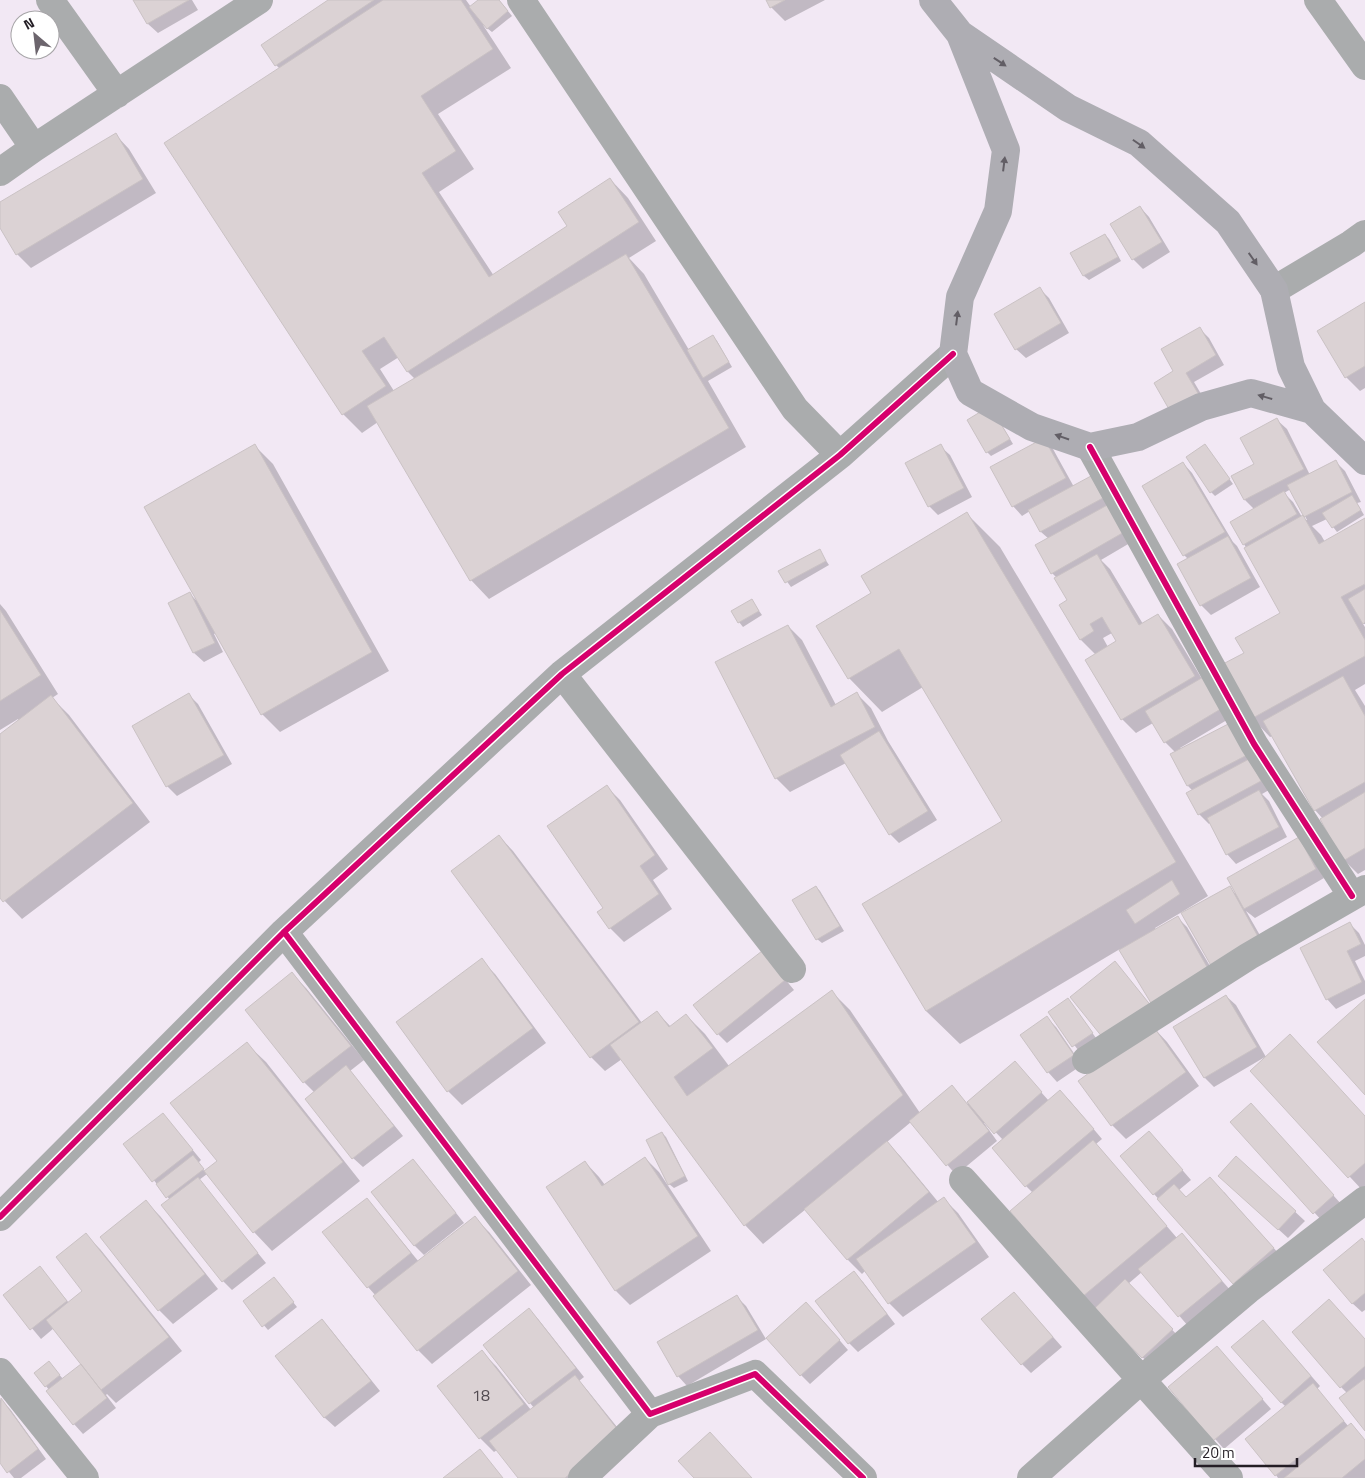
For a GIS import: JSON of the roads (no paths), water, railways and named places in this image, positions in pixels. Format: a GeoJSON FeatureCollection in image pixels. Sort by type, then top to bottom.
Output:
{"type":"FeatureCollection","features":[{"type":"Feature","properties":{"kind":"main road"},"geometry":{"type":"LineString","coordinates":[[933,0],[960,34],[1006,150],[998,211],[960,297],[953,354],[970,392],[1032,427],[1090,447],[1138,437],[1201,407],[1251,393],[1312,410]]}},
{"type":"Feature","properties":{"kind":"main road"},"geometry":{"type":"LineString","coordinates":[[960,34],[1068,108],[1139,143],[1228,222],[1274,290],[1291,367],[1312,410],[1365,461]]}},
{"type":"Feature","properties":{"kind":"street"},"geometry":{"type":"LineString","coordinates":[[50,0],[117,94]]}},
{"type":"Feature","properties":{"kind":"street"},"geometry":{"type":"LineString","coordinates":[[0,172],[259,0]]}},
{"type":"Feature","properties":{"kind":"street"},"geometry":{"type":"LineString","coordinates":[[521,0],[794,409],[840,455]]}},
{"type":"Feature","properties":{"kind":"street"},"geometry":{"type":"LineString","coordinates":[[1318,0],[1365,66]]}},
{"type":"Feature","properties":{"kind":"street"},"geometry":{"type":"LineString","coordinates":[[0,98],[34,148]]}},
{"type":"Feature","properties":{"kind":"street"},"geometry":{"type":"LineString","coordinates":[[1274,290],[1352,244],[1365,234]]}},
{"type":"Feature","properties":{"kind":"street"},"geometry":{"type":"LineString","coordinates":[[0,1217],[284,932],[562,674],[840,455],[953,354]]}},
{"type":"Feature","properties":{"kind":"street"},"geometry":{"type":"LineString","coordinates":[[1086,1060],[1249,956],[1358,893],[1254,744],[1090,447]]}},
{"type":"Feature","properties":{"kind":"street"},"geometry":{"type":"LineString","coordinates":[[562,674],[792,969]]}},
{"type":"Feature","properties":{"kind":"street"},"geometry":{"type":"LineString","coordinates":[[284,932],[650,1414]]}},
{"type":"Feature","properties":{"kind":"street"},"geometry":{"type":"LineString","coordinates":[[963,1180],[1229,1478]]}},
{"type":"Feature","properties":{"kind":"street"},"geometry":{"type":"LineString","coordinates":[[1031,1478],[1141,1380],[1248,1290],[1365,1200]]}},
{"type":"Feature","properties":{"kind":"street"},"geometry":{"type":"LineString","coordinates":[[0,1372],[85,1478]]}},
{"type":"Feature","properties":{"kind":"street"},"geometry":{"type":"LineString","coordinates":[[582,1478],[650,1414],[755,1374],[862,1478]]}}]}
